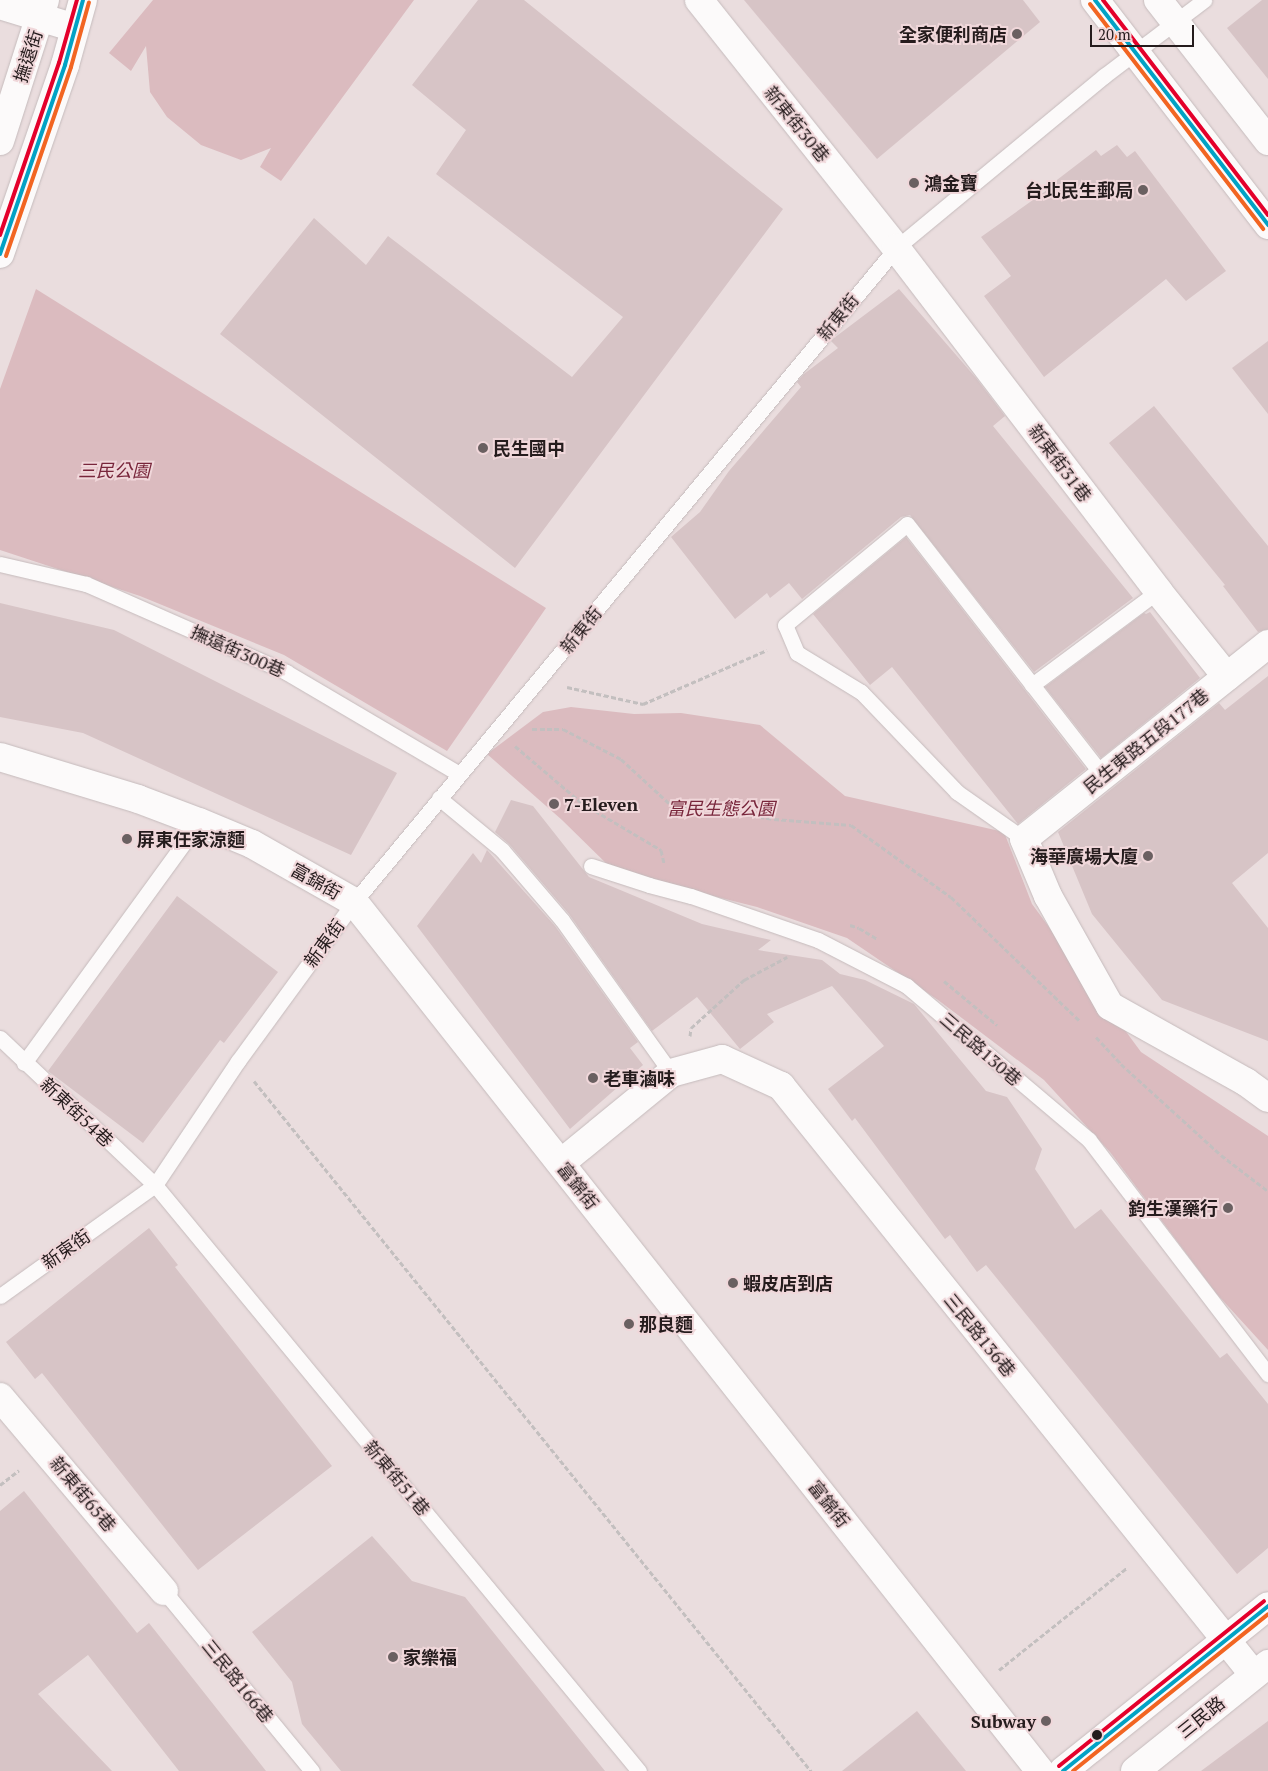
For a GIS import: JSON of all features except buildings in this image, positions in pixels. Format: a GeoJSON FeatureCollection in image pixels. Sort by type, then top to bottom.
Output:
{"type":"FeatureCollection","features":[{"type":"Feature","properties":{"kind":"street","name":"撫遠街"},"geometry":{"type":"LineString","coordinates":[[0,254],[60,78],[83,0]]}},
{"type":"Feature","properties":{"kind":"street","name":"新東街30巷"},"geometry":{"type":"LineString","coordinates":[[699,0],[896,248]]}},
{"type":"Feature","properties":{"kind":"street"},"geometry":{"type":"LineString","coordinates":[[1095,0],[1268,225]]}},
{"type":"Feature","properties":{"kind":"street"},"geometry":{"type":"LineString","coordinates":[[1158,0],[1202,54],[1268,142]]}},
{"type":"Feature","properties":{"kind":"street"},"geometry":{"type":"LineString","coordinates":[[0,5],[42,9],[75,28]]}},
{"type":"Feature","properties":{"kind":"street","name":"撫遠街"},"geometry":{"type":"LineString","coordinates":[[0,141],[42,9]]}},
{"type":"Feature","properties":{"kind":"street","name":"新東街31巷"},"geometry":{"type":"LineString","coordinates":[[896,248],[1158,591],[1227,676]]}},
{"type":"Feature","properties":{"kind":"street","name":"民生東路五段177巷"},"geometry":{"type":"LineString","coordinates":[[1024,839],[1268,644]]}},
{"type":"Feature","properties":{"kind":"street","name":"富錦街"},"geometry":{"type":"LineString","coordinates":[[0,757],[138,799],[199,822],[252,844],[354,902],[1040,1771]]}},
{"type":"Feature","properties":{"kind":"street"},"geometry":{"type":"LineString","coordinates":[[1024,839],[1048,896],[1110,1006],[1246,1082],[1268,1098]]}},
{"type":"Feature","properties":{"kind":"street","name":"三民路136巷"},"geometry":{"type":"LineString","coordinates":[[678,1071],[722,1059],[781,1086],[1225,1640],[1261,1669]]}},
{"type":"Feature","properties":{"kind":"street"},"geometry":{"type":"LineString","coordinates":[[561,1163],[678,1071]]}},
{"type":"Feature","properties":{"kind":"street","name":"新東街65巷"},"geometry":{"type":"LineString","coordinates":[[0,1398],[164,1591]]}},
{"type":"Feature","properties":{"kind":"street"},"geometry":{"type":"LineString","coordinates":[[1063,1771],[1268,1606]]}},
{"type":"Feature","properties":{"kind":"street","name":"三民路"},"geometry":{"type":"LineString","coordinates":[[1134,1771],[1261,1669]]}},
{"type":"Feature","properties":{"kind":"lane","name":"新東街"},"geometry":{"type":"LineString","coordinates":[[2,1291],[155,1185],[238,1061],[354,902],[896,248],[1136,52],[1204,0]]}},
{"type":"Feature","properties":{"kind":"lane"},"geometry":{"type":"LineString","coordinates":[[1024,839],[957,792],[861,692],[797,653],[785,625],[907,524],[1103,776]]}},
{"type":"Feature","properties":{"kind":"lane","name":"撫遠街300巷"},"geometry":{"type":"LineString","coordinates":[[0,564],[86,584],[286,672],[459,774]]}},
{"type":"Feature","properties":{"kind":"lane"},"geometry":{"type":"LineString","coordinates":[[1032,685],[1158,591]]}},
{"type":"Feature","properties":{"kind":"lane"},"geometry":{"type":"LineString","coordinates":[[439,798],[502,850],[562,920],[678,1071]]}},
{"type":"Feature","properties":{"kind":"lane"},"geometry":{"type":"LineString","coordinates":[[24,1063],[199,822]]}},
{"type":"Feature","properties":{"kind":"lane","name":"三民路130巷"},"geometry":{"type":"LineString","coordinates":[[591,866],[649,885],[691,896],[818,940],[907,986],[1090,1140],[1268,1374]]}},
{"type":"Feature","properties":{"kind":"lane","name":"新東街54巷"},"geometry":{"type":"LineString","coordinates":[[0,1038],[24,1063],[155,1185]]}},
{"type":"Feature","properties":{"kind":"lane","name":"新東街51巷"},"geometry":{"type":"LineString","coordinates":[[155,1185],[639,1771]]}},
{"type":"Feature","properties":{"kind":"lane","name":"三民路166巷"},"geometry":{"type":"LineString","coordinates":[[164,1591],[312,1771]]}},
{"type":"Feature","properties":{"kind":"path"},"geometry":{"type":"LineString","coordinates":[[539,681],[643,704],[766,651],[785,625]]}},
{"type":"Feature","properties":{"kind":"path"},"geometry":{"type":"LineString","coordinates":[[678,1071],[691,1028],[744,980],[818,940]]}},
{"type":"Feature","properties":{"kind":"path"},"geometry":{"type":"LineString","coordinates":[[238,1061],[811,1771]]}},
{"type":"Feature","properties":{"kind":"path"},"geometry":{"type":"LineString","coordinates":[[975,1690],[1151,1549]]}},
{"type":"Feature","properties":{"kind":"green space"},"geometry":{"type":"Polygon","coordinates":[[[153,0],[414,0],[281,181],[260,167],[271,148],[241,160],[201,145],[167,117],[150,92],[146,46],[131,71],[109,53],[153,0]]]}},
{"type":"Feature","properties":{"kind":"green space","name":"三民公園"},"geometry":{"type":"Polygon","coordinates":[[[36,289],[546,608],[447,751],[284,655],[140,596],[0,550],[0,389],[36,289]]]}},
{"type":"Feature","properties":{"kind":"green space","name":"富民生態公園"},"geometry":{"type":"Polygon","coordinates":[[[571,707],[634,714],[681,713],[760,725],[845,796],[1004,832],[1032,904],[1141,1052],[1268,1136],[1268,1350],[1216,1293],[1110,1152],[1044,1080],[938,1000],[847,938],[757,907],[614,871],[562,820],[487,754],[543,712],[571,707]]]}},
{"type":"Feature","properties":{"kind":"transit line"},"geometry":{"type":"LineString","coordinates":[[0,235],[59,63],[77,0]]}},
{"type":"Feature","properties":{"kind":"transit line"},"geometry":{"type":"LineString","coordinates":[[0,254],[65,65],[83,0]]}},
{"type":"Feature","properties":{"kind":"transit line"},"geometry":{"type":"LineString","coordinates":[[1095,0],[1268,225]]}},
{"type":"Feature","properties":{"kind":"transit line"},"geometry":{"type":"LineString","coordinates":[[1103,0],[1268,215]]}},
{"type":"Feature","properties":{"kind":"transit line"},"geometry":{"type":"LineString","coordinates":[[6,256],[71,67],[89,2]]}},
{"type":"Feature","properties":{"kind":"transit line"},"geometry":{"type":"LineString","coordinates":[[1090,4],[1263,229]]}},
{"type":"Feature","properties":{"kind":"transit line"},"geometry":{"type":"LineString","coordinates":[[1059,1766],[1264,1601]]}},
{"type":"Feature","properties":{"kind":"transit line"},"geometry":{"type":"LineString","coordinates":[[1063,1771],[1268,1606]]}},
{"type":"Feature","properties":{"kind":"transit line"},"geometry":{"type":"LineString","coordinates":[[1073,1771],[1268,1614]]}},
{"type":"Feature","properties":{"kind":"place","name":"全家便利商店"},"geometry":{"type":"Point","coordinates":[1017,34]}},
{"type":"Feature","properties":{"kind":"place","name":"鴻金寶"},"geometry":{"type":"Point","coordinates":[914,183]}},
{"type":"Feature","properties":{"kind":"place","name":"台北民生郵局"},"geometry":{"type":"Point","coordinates":[1143,190]}},
{"type":"Feature","properties":{"kind":"place","name":"民生國中"},"geometry":{"type":"Point","coordinates":[483,448]}},
{"type":"Feature","properties":{"kind":"place","name":"7-Eleven"},"geometry":{"type":"Point","coordinates":[554,804]}},
{"type":"Feature","properties":{"kind":"place","name":"屏東任家涼麵"},"geometry":{"type":"Point","coordinates":[127,839]}},
{"type":"Feature","properties":{"kind":"place","name":"海華廣場大廈"},"geometry":{"type":"Point","coordinates":[1148,856]}},
{"type":"Feature","properties":{"kind":"place","name":"老車滷味"},"geometry":{"type":"Point","coordinates":[593,1078]}},
{"type":"Feature","properties":{"kind":"place","name":"鈞生漢藥行"},"geometry":{"type":"Point","coordinates":[1228,1208]}},
{"type":"Feature","properties":{"kind":"place","name":"蝦皮店到店"},"geometry":{"type":"Point","coordinates":[733,1283]}},
{"type":"Feature","properties":{"kind":"place","name":"那良麵"},"geometry":{"type":"Point","coordinates":[629,1324]}},
{"type":"Feature","properties":{"kind":"place","name":"家樂福"},"geometry":{"type":"Point","coordinates":[393,1657]}},
{"type":"Feature","properties":{"kind":"place","name":"Subway"},"geometry":{"type":"Point","coordinates":[1046,1721]}}]}
